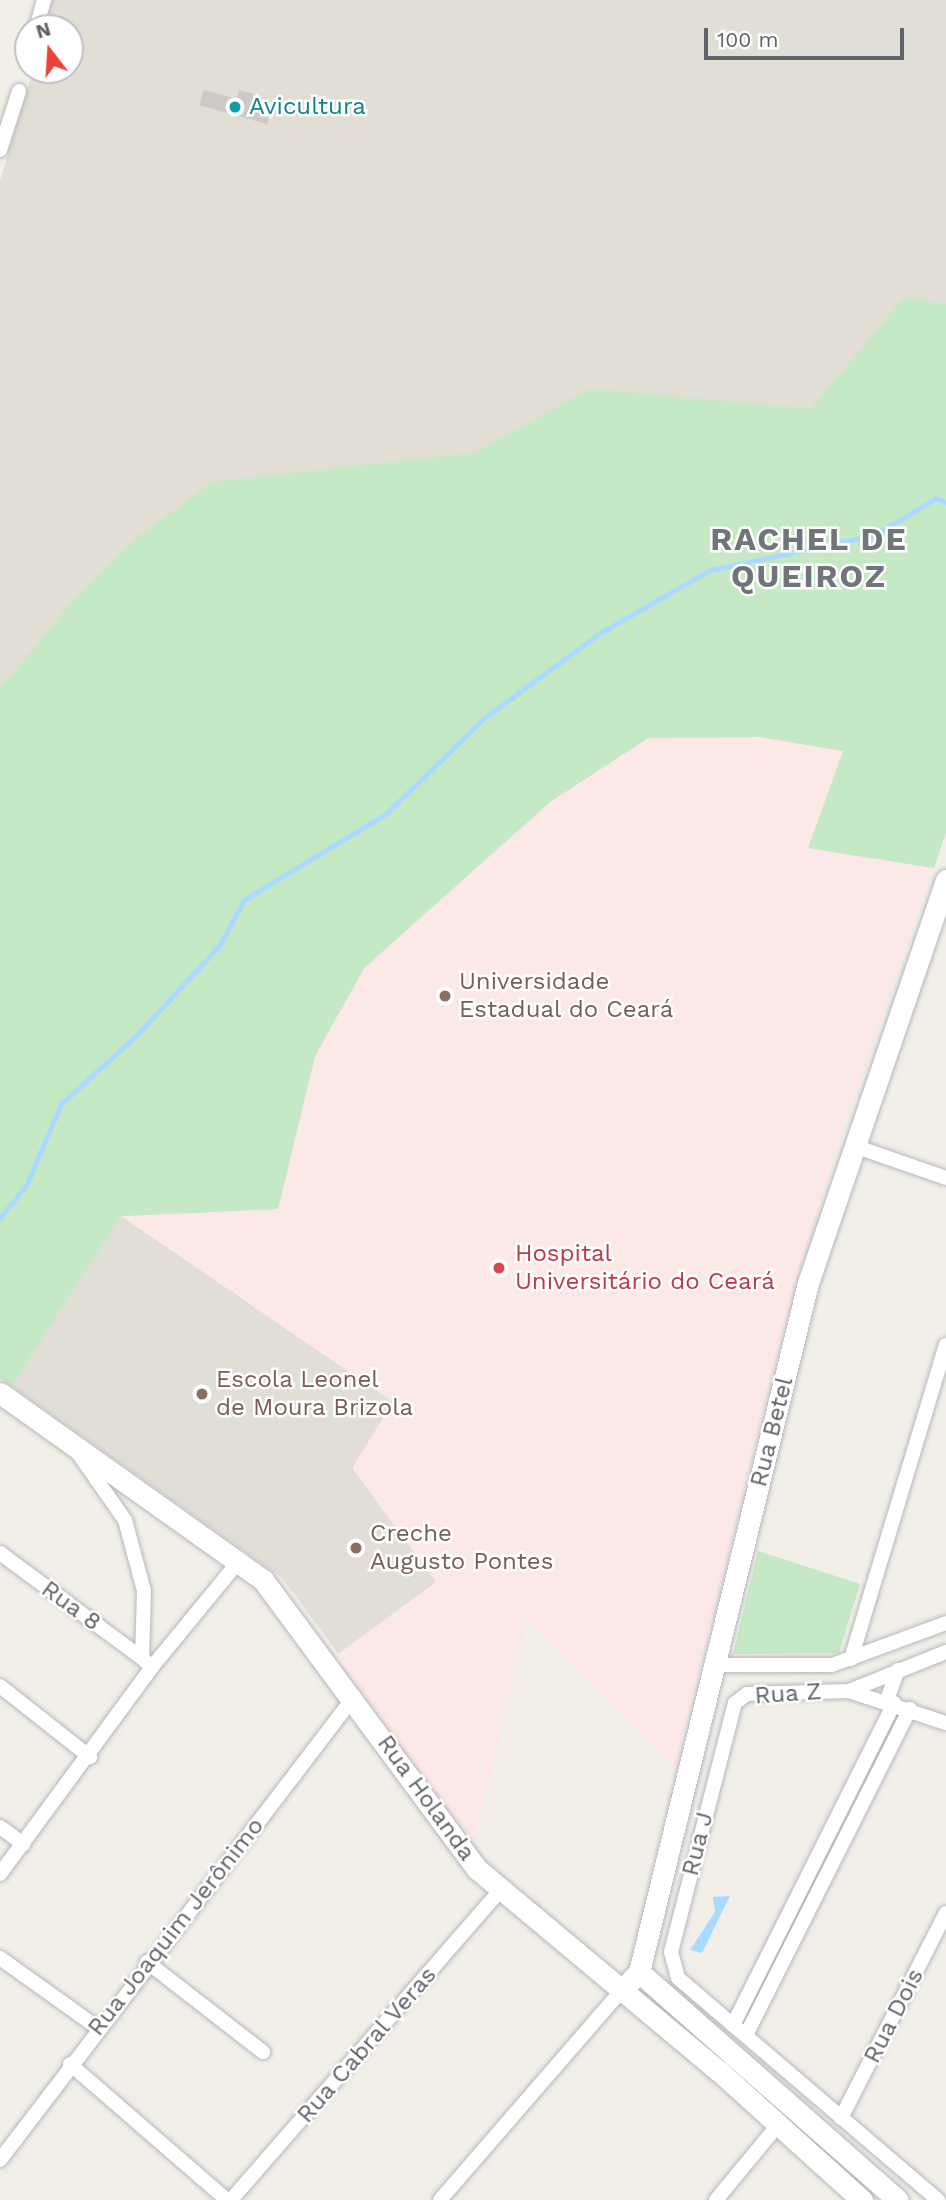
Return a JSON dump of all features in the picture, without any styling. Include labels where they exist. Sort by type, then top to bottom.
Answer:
[{"type":"street","points":[[0,150],[19,91]]},
{"type":"street","name":"Rua Betel","points":[[623,1989],[639,1972],[808,1283],[946,880]]},
{"type":"street","points":[[855,1146],[946,1178]]},
{"type":"street","points":[[851,1659],[946,1345]]},
{"type":"street","name":"Rua Holanda","points":[[0,1393],[240,1560],[282,1600],[354,1697],[451,1840],[502,1888],[623,1989],[862,2200]]},
{"type":"street","points":[[71,1442],[119,1507],[137,1557],[145,1605],[147,1662]]},
{"type":"street","name":"Rua 8","points":[[0,1553],[147,1662]]},
{"type":"street","points":[[0,1874],[90,1757],[147,1662],[240,1560]]},
{"type":"street","points":[[715,1665],[832,1665],[946,1623]]},
{"type":"street","points":[[849,1691],[946,1652]]},
{"type":"street","points":[[898,1670],[890,1701],[733,2025],[938,2200]]},
{"type":"street","points":[[0,1686],[90,1757]]},
{"type":"street","points":[[849,1691],[890,1701],[946,1723]]},
{"type":"street","name":"Rua Z","points":[[732,1709],[747,1694],[849,1691]]},
{"type":"street","name":"Rua Joaquim Jerônimo","points":[[0,2160],[147,1962],[354,1697]]},
{"type":"street","name":"Rua J","points":[[732,1709],[671,1952],[678,1978],[733,2025]]},
{"type":"street","points":[[746,2035],[910,1709]]},
{"type":"street","points":[[0,1827],[23,1844]]},
{"type":"street","name":"Rua Cabral Veras","points":[[229,2200],[502,1888]]},
{"type":"street","name":"Rua Dois","points":[[841,2118],[946,1913]]},
{"type":"street","points":[[0,1958],[98,2028]]},
{"type":"street","points":[[147,1962],[263,2052]]},
{"type":"street","points":[[639,1972],[898,2200]]},
{"type":"street","points":[[440,2200],[623,1989]]},
{"type":"street","points":[[71,2064],[229,2200]]},
{"type":"street","points":[[716,2200],[778,2125]]},
{"type":"street","points":[[943,2200],[946,2195]]},
{"type":"shaded area","name":"Universidade Estadual do Ceará","points":[[52,0],[946,0],[946,832],[844,1124],[785,1320],[674,1769],[526,1620],[472,1851],[376,1704],[282,1578],[0,1378],[0,181],[29,84],[84,84],[84,14],[48,14]]},
{"type":"shaded area","name":"Hospital Universitário do Ceará","points":[[761,737],[844,751],[809,848],[934,868],[844,1124],[785,1320],[674,1769],[526,1620],[472,1851],[338,1654],[436,1582],[352,1468],[393,1402],[121,1216],[278,1209],[315,1056],[364,968],[550,802],[648,738]]},
{"type":"green space","points":[[904,297],[946,304],[946,832],[934,868],[808,848],[843,751],[761,737],[648,738],[550,802],[364,968],[315,1056],[278,1209],[121,1216],[11,1386],[0,1378],[0,689],[70,604],[132,541],[212,482],[474,453],[590,389],[811,409]]},
{"type":"green space","points":[[758,1551],[860,1584],[839,1653],[733,1654]]},
{"type":"water","points":[[730,1896],[702,1953],[690,1950],[715,1912],[713,1897]]},
{"type":"building","name":"Avicultura","points":[[204,90],[237,99],[239,90],[254,94],[251,103],[271,109],[267,124],[199,105]]},
{"type":"waterway","points":[[0,1218],[27,1184],[61,1104],[137,1035],[220,945],[244,900],[387,813],[483,719],[600,633],[710,570],[875,535],[936,498],[946,502]]},
{"type":"place","name":"Avicultura","points":[[235,107]]},
{"type":"place","name":"Universidade Estadual do Ceará","points":[[445,996]]},
{"type":"place","name":"Hospital Universitário do Ceará","points":[[499,1268]]},
{"type":"place","name":"Escola Leonel de Moura Brizola","points":[[202,1394]]},
{"type":"place","name":"Creche Augusto Pontes","points":[[356,1548]]},
{"type":"district","name":"RACHEL DE QUEIROZ","points":[[809,558]]}]
